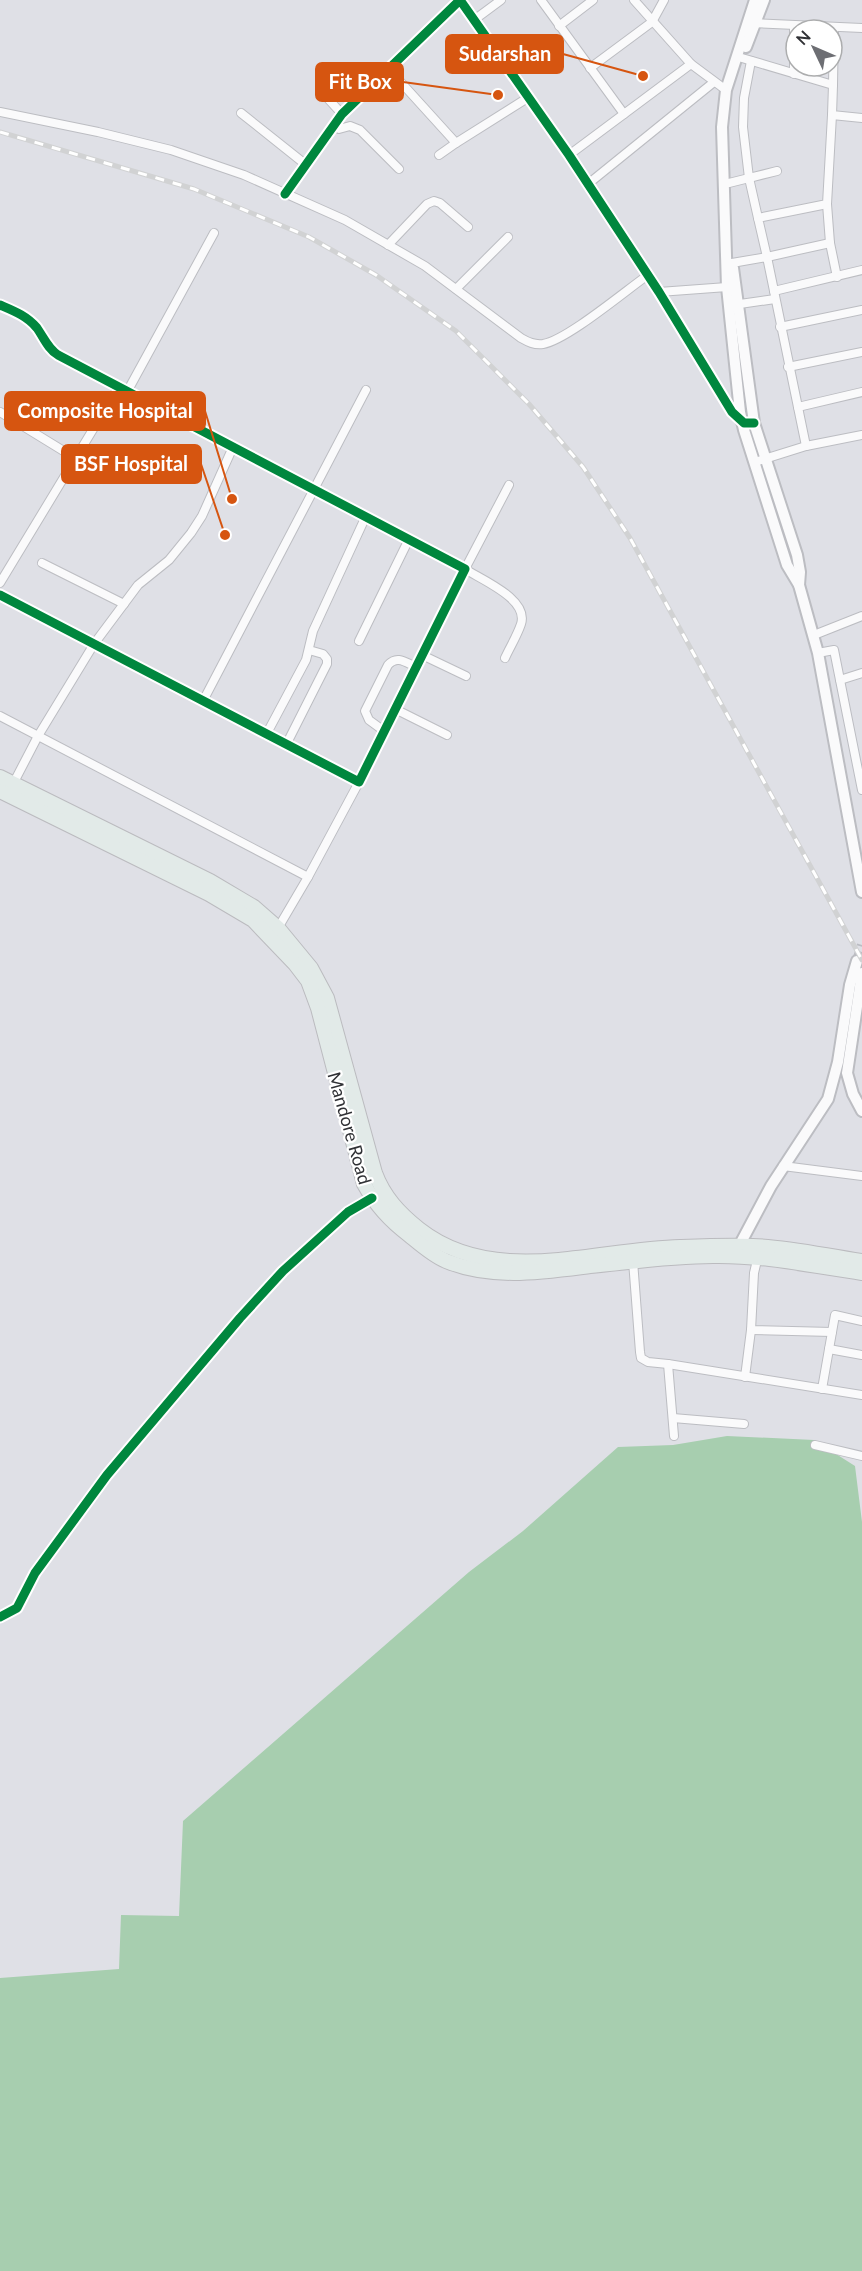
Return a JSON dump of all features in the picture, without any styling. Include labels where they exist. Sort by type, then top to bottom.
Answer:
[{"type":"highway","name":"Mandore Road","points":[[0,777],[6,790],[209,894],[253,920],[282,949],[308,981],[318,1008],[362,1174],[372,1198],[388,1217],[426,1249],[446,1260],[465,1266],[518,1274],[633,1261],[714,1256],[737,1251]]},
{"type":"highway","name":"Mandore Road","points":[[6,790],[210,881],[254,907],[278,928],[311,968],[327,998],[372,1162],[382,1190],[393,1206],[432,1239],[468,1254],[518,1262],[677,1247],[862,1261]]},
{"type":"highway","name":"Mandore Road","points":[[758,1252],[862,1274]]},
{"type":"main road","points":[[756,3],[746,59],[730,102],[728,119],[733,305],[741,421],[760,460],[799,565],[799,585],[818,653],[862,892]]},
{"type":"main road","points":[[751,23],[726,90],[721,153],[727,287],[733,305],[760,460]]},
{"type":"main road","points":[[737,1251],[783,1166],[830,1094],[838,1062],[850,985],[857,961]]},
{"type":"main road","points":[[862,973],[847,1073],[853,1094],[862,1111]]},
{"type":"street","points":[[285,194],[342,114],[460,0],[569,155],[659,292],[732,412],[741,421],[754,423]]},
{"type":"street","points":[[474,20],[501,0]]},
{"type":"street","points":[[541,0],[624,114]]},
{"type":"street","points":[[559,26],[593,0]]},
{"type":"street","points":[[634,0],[691,64],[726,90]]},
{"type":"street","points":[[590,68],[652,22],[664,0]]},
{"type":"street","points":[[751,23],[784,25]]},
{"type":"street","points":[[844,27],[862,28]]},
{"type":"street","points":[[784,71],[746,59],[743,127],[749,178],[806,446]]},
{"type":"street","points":[[569,155],[691,64]]},
{"type":"street","points":[[388,68],[456,143]]},
{"type":"street","points":[[808,78],[833,85]]},
{"type":"street","points":[[833,78],[827,204],[830,243],[837,277]]},
{"type":"street","points":[[588,184],[714,82]]},
{"type":"street","points":[[321,91],[342,114]]},
{"type":"street","points":[[439,155],[529,97]]},
{"type":"street","points":[[0,105],[4,112],[171,150],[244,175],[345,220],[425,267],[521,338],[536,344],[543,344],[562,337],[648,275]]},
{"type":"street","points":[[241,113],[305,164]]},
{"type":"street","points":[[832,115],[862,118]]},
{"type":"street","points":[[333,125],[339,129],[350,126],[360,130],[399,169]]},
{"type":"street","points":[[729,183],[777,171]]},
{"type":"street","points":[[388,245],[427,204],[434,201],[440,203],[468,227]]},
{"type":"street","points":[[758,218],[827,204]]},
{"type":"street","points":[[127,392],[214,233]]},
{"type":"street","points":[[456,288],[508,237]]},
{"type":"street","points":[[732,262],[830,243]]},
{"type":"street","points":[[733,305],[862,270]]},
{"type":"street","points":[[659,292],[727,287]]},
{"type":"street","points":[[0,304],[26,317],[36,327],[51,351],[465,569],[512,598],[522,612],[522,622],[505,658]]},
{"type":"street","points":[[780,327],[862,310]]},
{"type":"street","points":[[788,367],[862,352]]},
{"type":"street","points":[[0,583],[118,388]]},
{"type":"street","points":[[203,701],[366,390]]},
{"type":"street","points":[[798,407],[862,392]]},
{"type":"street","points":[[722,395],[751,404]]},
{"type":"street","points":[[0,412],[75,458]]},
{"type":"street","points":[[760,460],[806,446],[862,435]]},
{"type":"street","points":[[6,790],[94,644],[138,585],[169,560],[191,533],[202,516],[233,447]]},
{"type":"street","points":[[278,928],[359,782],[509,485]]},
{"type":"street","points":[[266,735],[309,650],[313,631],[366,516]]},
{"type":"street","points":[[359,641],[409,539]]},
{"type":"street","points":[[42,563],[124,604]]},
{"type":"street","points":[[0,595],[359,782]]},
{"type":"street","points":[[814,635],[862,616]]},
{"type":"street","points":[[286,745],[327,664],[327,659],[323,654],[309,650]]},
{"type":"street","points":[[818,653],[834,650],[862,790]]},
{"type":"street","points":[[422,655],[466,676]]},
{"type":"street","points":[[384,731],[369,720],[365,711],[388,665],[393,659],[397,659],[416,667]]},
{"type":"street","points":[[840,680],[862,673]]},
{"type":"street","points":[[395,709],[447,735]]},
{"type":"street","points":[[0,716],[308,877]]},
{"type":"street","points":[[783,1166],[862,1176]]},
{"type":"street","points":[[0,1617],[16,1608],[35,1573],[107,1475],[227,1332],[283,1272],[348,1212],[372,1198]]},
{"type":"street","points":[[745,1377],[751,1330],[754,1273],[758,1252]]},
{"type":"street","points":[[633,1261],[641,1358],[648,1362],[862,1395]]},
{"type":"street","points":[[822,1389],[835,1315],[862,1321]]},
{"type":"street","points":[[751,1330],[832,1332]]},
{"type":"street","points":[[829,1349],[862,1355]]},
{"type":"street","points":[[668,1364],[674,1436]]},
{"type":"street","points":[[673,1418],[744,1424]]},
{"type":"street","points":[[815,1445],[862,1456]]},
{"type":"green space","points":[[727,1436],[814,1440],[855,1466],[862,1522],[862,2271],[0,2271],[0,1978],[119,1969],[121,1915],[179,1916],[183,1821],[469,1572],[523,1531],[618,1447],[673,1445]]},
{"type":"tunnel","points":[[857,961],[862,945]]},
{"type":"railway","points":[[0,132],[194,189],[309,237],[376,275],[456,331],[529,404],[583,467],[630,538],[862,960]]},
{"type":"cycle path","points":[[285,194],[342,114],[460,0],[569,155],[659,292],[732,412],[744,423],[754,423]]},
{"type":"cycle path","points":[[0,305],[29,320],[58,355],[465,569],[359,782],[0,595]]},
{"type":"cycle path","points":[[0,1617],[17,1608],[35,1573],[107,1475],[240,1318],[283,1271],[348,1212],[372,1198]]},
{"type":"place","name":"Sudarshan","points":[[643,76]]},
{"type":"place","name":"Fit Box","points":[[498,95]]},
{"type":"place","name":"Composite Hospital","points":[[232,499]]},
{"type":"place","name":"BSF Hospital","points":[[225,535]]}]
